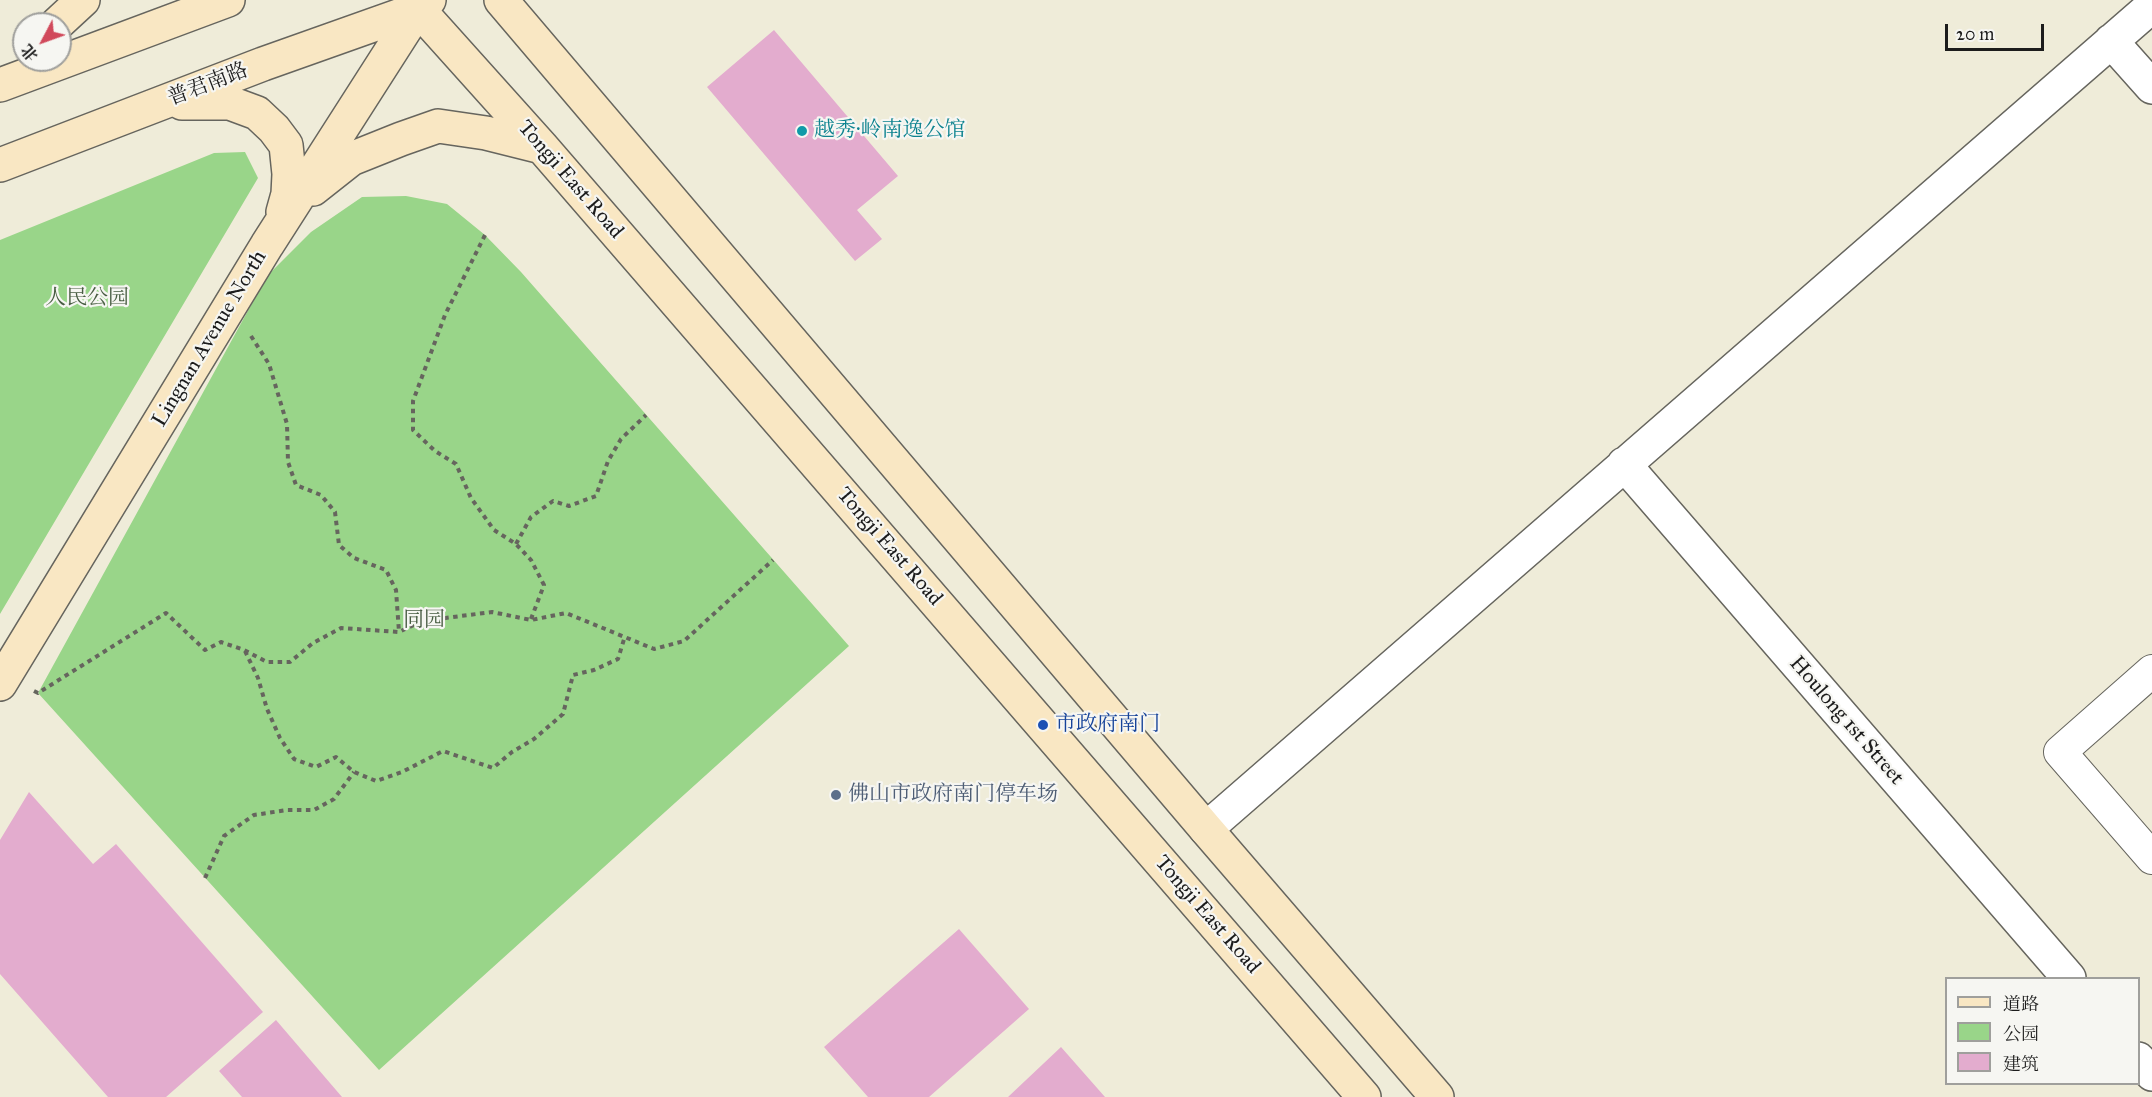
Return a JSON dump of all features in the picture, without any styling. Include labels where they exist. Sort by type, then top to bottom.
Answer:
[{"type":"main road","points":[[70,12],[83,0]]},
{"type":"main road","points":[[0,85],[228,0]]},
{"type":"main road","points":[[501,0],[1437,1097]]},
{"type":"main road","name":"普君南路","points":[[0,165],[419,3]]},
{"type":"main road","name":"Tongji East Road","points":[[419,3],[1364,1097]]},
{"type":"main road","name":"Lingnan Avenue North","points":[[3,680],[280,223],[419,3]]},
{"type":"main road","points":[[0,69],[12,60]]},
{"type":"main road","points":[[163,103],[230,103],[257,113],[274,129],[286,146],[289,174],[288,194],[280,223]]},
{"type":"main road","points":[[280,223],[315,187],[351,159],[438,126],[486,133],[542,147]]},
{"type":"street","points":[[1206,829],[2152,6]]},
{"type":"street","points":[[2111,41],[2152,87]]},
{"type":"street","name":"Houlong 1st Street","points":[[1624,464],[2068,977]]},
{"type":"street","points":[[2152,672],[2060,752],[2152,858]]},
{"type":"street","points":[[2140,1060],[2152,1074]]},
{"type":"path","points":[[485,235],[445,315],[412,401],[413,429],[435,451],[456,464],[471,498],[494,530],[516,544],[531,560],[544,585],[531,620]]},
{"type":"path","points":[[248,330],[269,364],[287,424],[288,462],[296,485],[321,495],[335,512],[339,545],[354,558],[386,570],[396,590],[399,632]]},
{"type":"path","points":[[516,544],[531,517],[553,501],[569,506],[597,496],[608,461],[621,439],[646,415]]},
{"type":"path","points":[[3,680],[38,693],[166,613],[205,650],[221,642],[244,650],[267,662],[290,662],[313,644],[341,628],[399,632],[422,621],[492,612],[531,620],[566,613],[654,649],[684,641],[773,560]]},
{"type":"path","points":[[244,650],[258,678],[267,709],[280,738],[294,759],[316,767],[336,757],[354,772],[376,781],[402,772],[443,751],[493,768],[512,752],[534,739],[563,714],[573,675],[594,670],[618,659],[625,636]]},
{"type":"path","points":[[205,878],[224,836],[254,815],[287,810],[314,810],[334,799],[354,772]]},
{"type":"green space","name":"人民公园","points":[[245,152],[258,178],[0,614],[0,240],[214,153]]},
{"type":"green space","name":"同园","points":[[406,196],[447,204],[485,235],[521,272],[849,646],[379,1070],[38,693],[267,276],[311,232],[362,197]]},
{"type":"building","name":"越秀·岭南逸公馆","points":[[774,30],[898,176],[857,210],[882,239],[855,261],[707,87]]},
{"type":"building","points":[[29,792],[93,864],[116,844],[263,1012],[166,1097],[108,1097],[0,974],[0,840]]},
{"type":"building","points":[[959,929],[1029,1009],[929,1097],[868,1097],[824,1047]]},
{"type":"building","points":[[276,1020],[342,1097],[242,1097],[219,1071]]},
{"type":"building","points":[[1061,1047],[1105,1097],[1008,1097]]},
{"type":"place","name":"越秀·岭南逸公馆","points":[[802,131]]},
{"type":"place","name":"市政府南门","points":[[1043,725]]},
{"type":"place","name":"佛山市政府南门停车场","points":[[836,795]]}]
